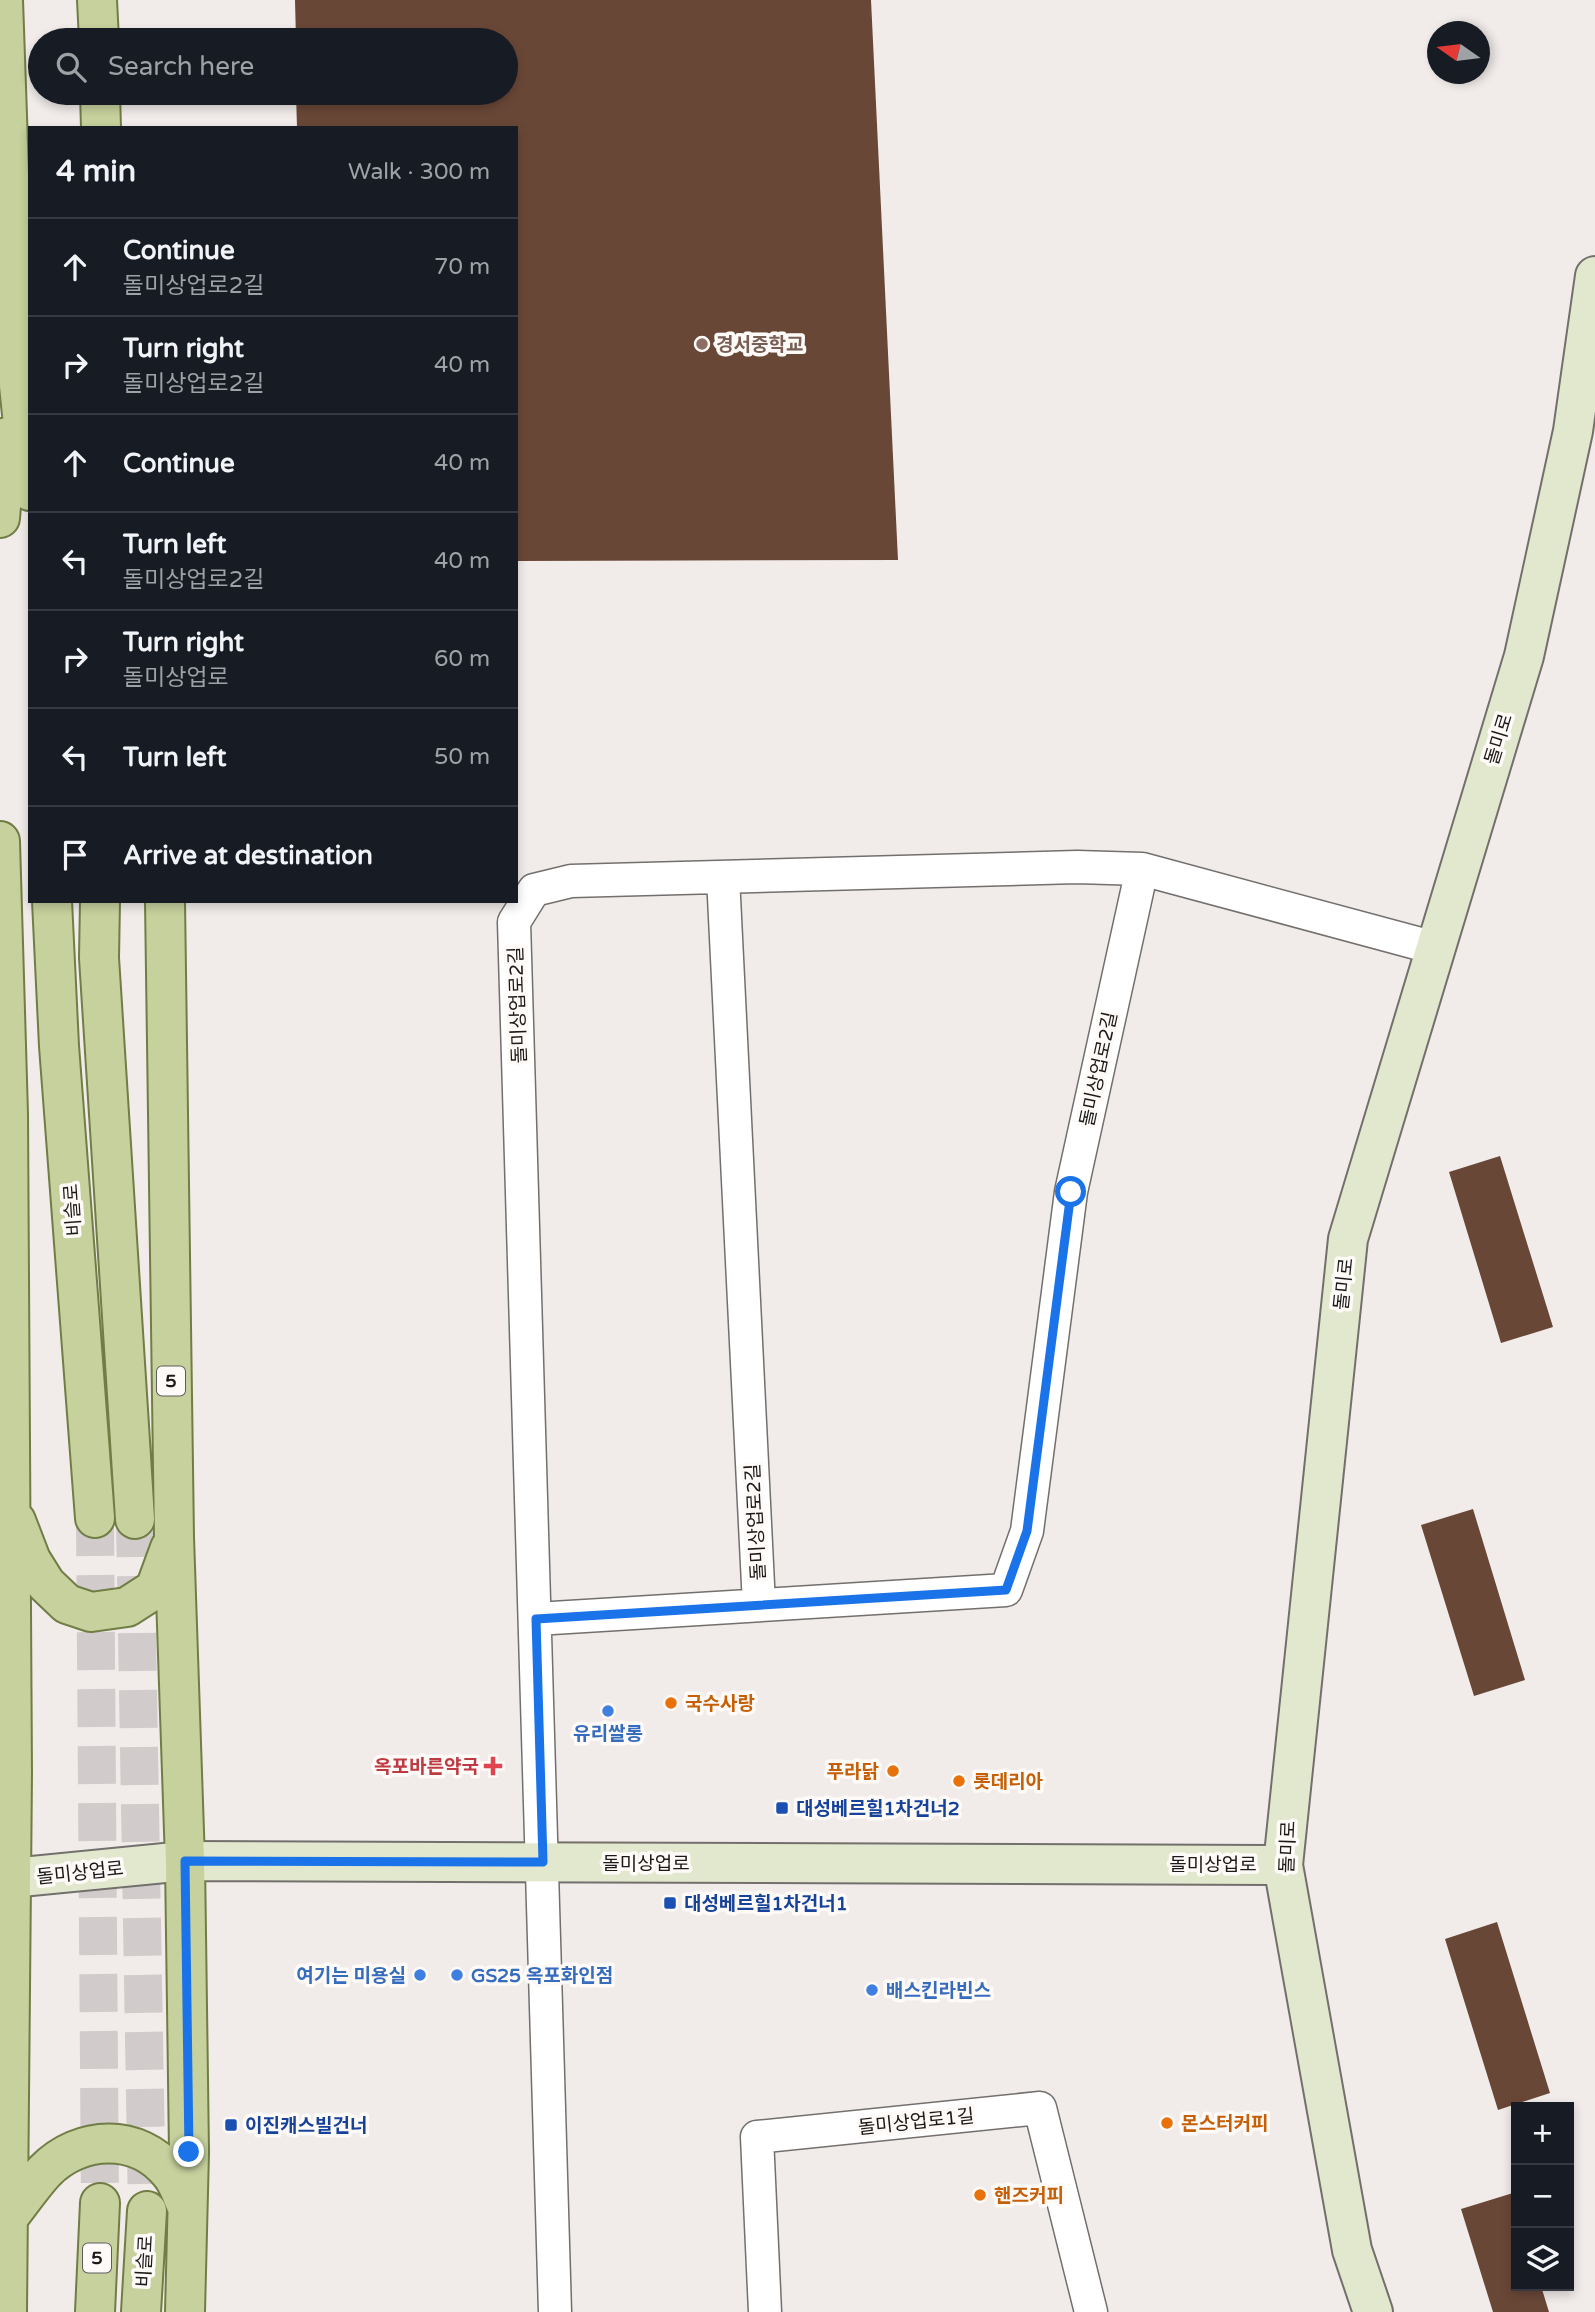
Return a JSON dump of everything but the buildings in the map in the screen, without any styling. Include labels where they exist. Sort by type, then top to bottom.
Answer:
[{"type":"main road","points":[[4,0],[15,347],[28,472]]},
{"type":"main road","points":[[97,0],[98,28]]},
{"type":"main road","points":[[101,105],[102,126]]},
{"type":"main road","name":"돌미로","points":[[1373,2312],[1352,2250],[1283,1865],[1348,1239],[1524,656],[1573,431],[1595,276]]},
{"type":"main road","points":[[0,518],[15,347]]},
{"type":"main road","points":[[0,841],[8,1114],[10,1506],[5,1879],[7,2312]]},
{"type":"main road","name":"비슬로","points":[[52,903],[59,1046],[96,1518]]},
{"type":"main road","points":[[100,903],[99,958],[135,1519]]},
{"type":"main road","name":"5","points":[[164,903],[173,1537],[185,1861],[187,2207],[184,2312]]},
{"type":"main road","points":[[10,1506],[32,1560],[46,1584],[67,1604],[91,1612],[127,1607],[155,1589],[173,1537]]},
{"type":"main road","name":"돌미상업로","points":[[5,1879],[185,1861],[1283,1865]]},
{"type":"main road","points":[[8,2218],[47,2169],[71,2152],[102,2142],[136,2147],[152,2155],[171,2174],[187,2207]]},
{"type":"main road","name":"5","points":[[95,2312],[100,2203]]},
{"type":"main road","name":"비슬로","points":[[141,2312],[147,2211]]},
{"type":"street","name":"돌미상업로2길","points":[[543,1862],[514,922],[534,890],[571,881],[1077,867],[1142,869],[1435,948]]},
{"type":"street","name":"돌미상업로2길","points":[[723,877],[759,1605],[1006,1590],[1027,1531],[1071,1192],[1142,869]]},
{"type":"street","points":[[536,1619],[759,1605]]},
{"type":"street","points":[[543,1862],[555,2312]]},
{"type":"street","name":"돌미상업로1길","points":[[765,2312],[757,2137],[1040,2108],[1091,2312]]},
{"type":"tunnel","points":[[95,1518],[100,2203]]},
{"type":"tunnel","points":[[135,1519],[147,2211]]},
{"type":"place","name":"경서중학교","points":[[702,344]]},
{"type":"place","name":"국수사랑","points":[[671,1703]]},
{"type":"place","name":"유리쌀롱","points":[[608,1711]]},
{"type":"place","name":"옥포바른약국","points":[[493,1766]]},
{"type":"place","name":"푸라닭","points":[[893,1771]]},
{"type":"place","name":"롯데리아","points":[[959,1781]]},
{"type":"place","name":"대성베르힐1차건너2","points":[[782,1808]]},
{"type":"place","name":"대성베르힐1차건너1","points":[[670,1903]]},
{"type":"place","name":"여기는 미용실","points":[[420,1975]]},
{"type":"place","name":"GS25 옥포화인점","points":[[457,1975]]},
{"type":"place","name":"배스킨라빈스","points":[[872,1990]]},
{"type":"place","name":"몬스터커피","points":[[1167,2123]]},
{"type":"place","name":"이진캐스빌건너","points":[[231,2125]]},
{"type":"place","name":"핸즈커피","points":[[980,2195]]},
{"type":"route","points":[[189,2152],[185,1861],[543,1862],[536,1619],[1006,1590],[1027,1531],[1071,1192]]}]
